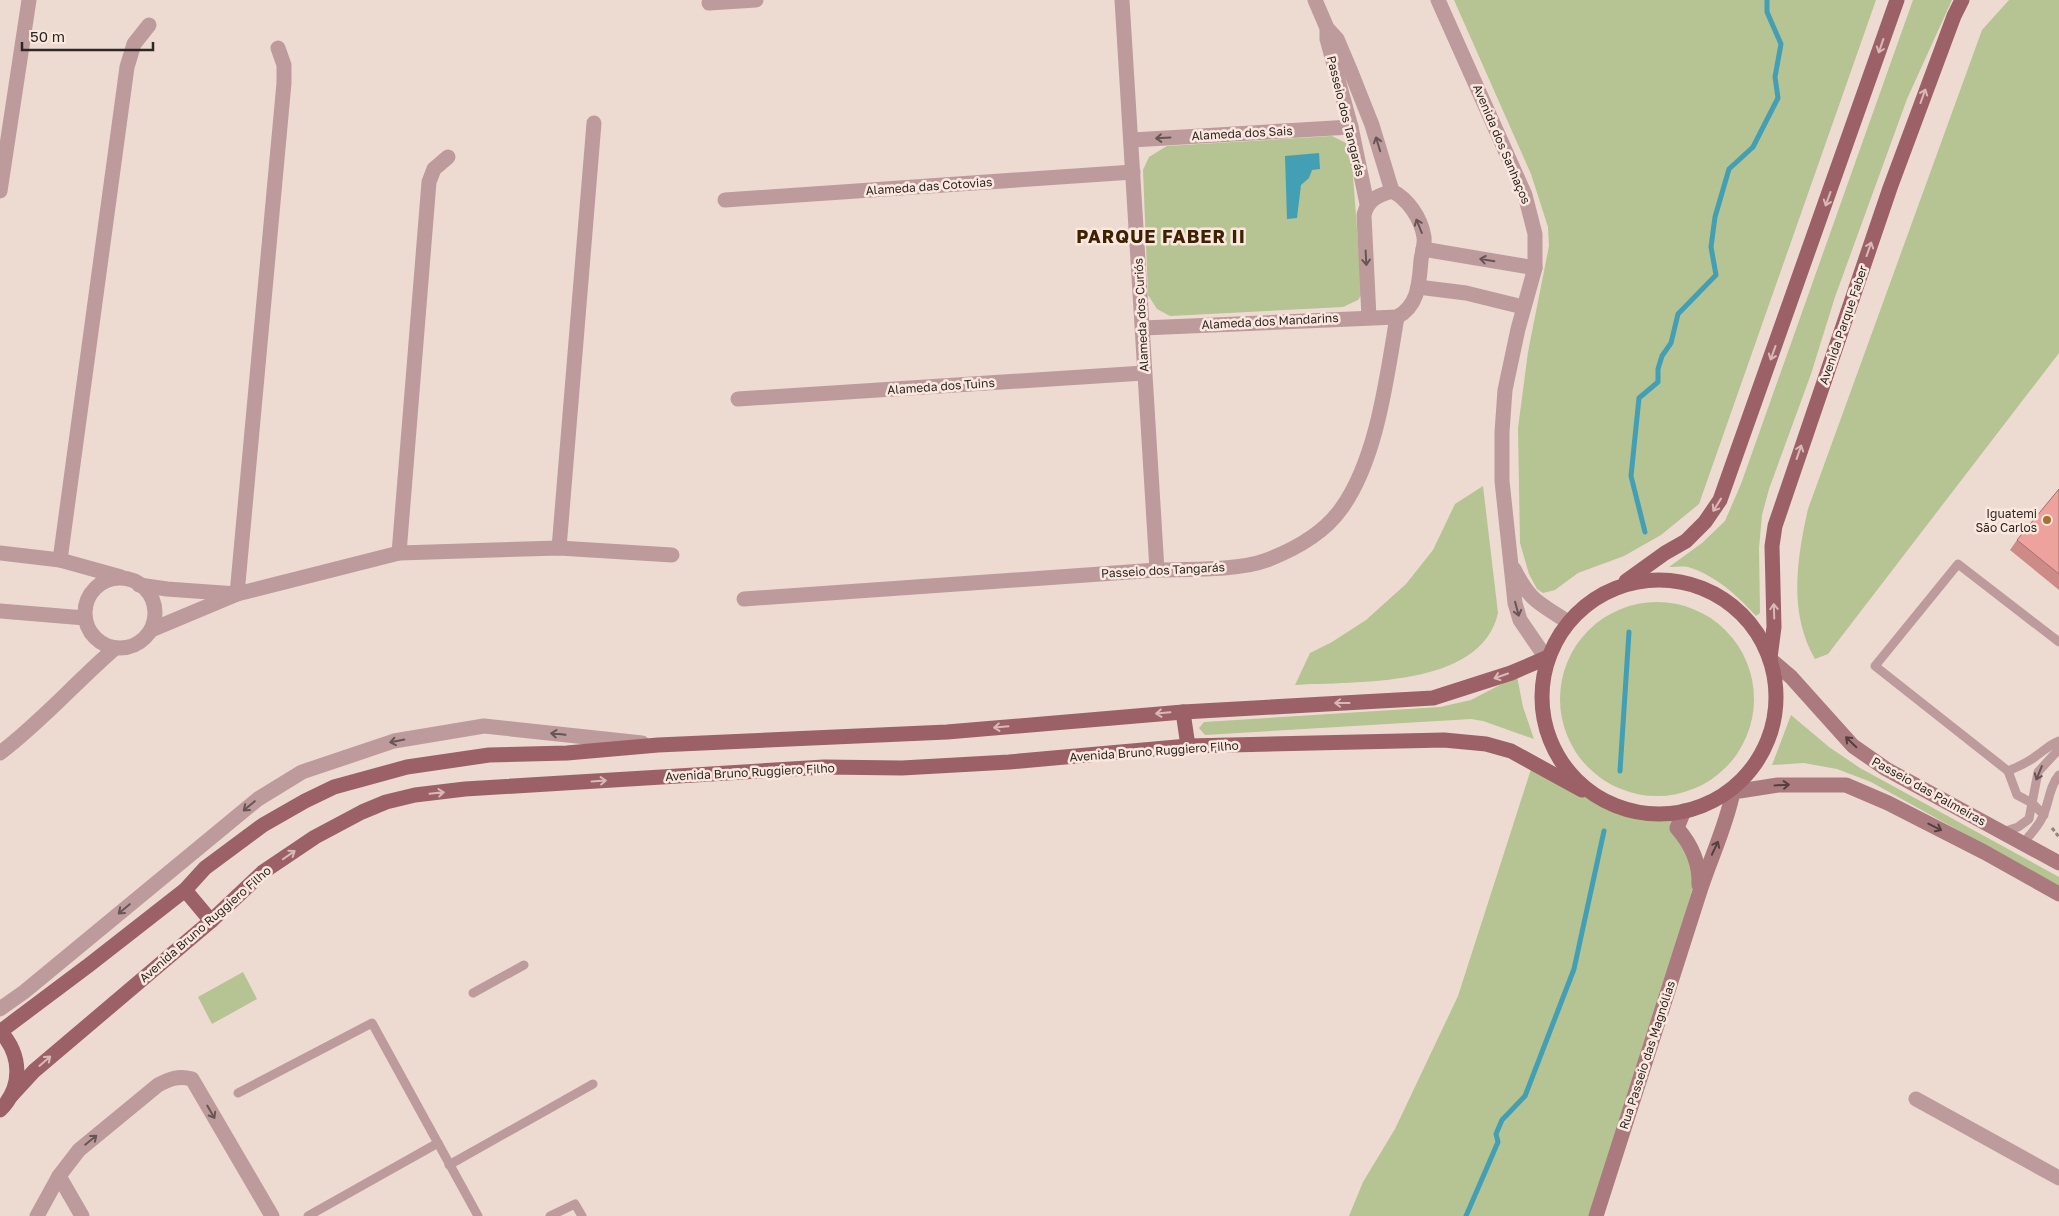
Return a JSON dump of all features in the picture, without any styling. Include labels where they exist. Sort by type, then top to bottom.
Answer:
[{"type":"main road","points":[[1582,790],[1560,759],[1548,734],[1542,706],[1546,658],[1568,622],[1592,600],[1621,585],[1664,553],[1686,541],[1705,522],[1720,500],[1897,0]]},
{"type":"main road","name":"Avenida Parque Faber","points":[[1770,659],[1774,627],[1772,546],[1775,526],[1890,188],[1954,16],[1962,0]]},
{"type":"main road","points":[[1621,585],[1641,580],[1661,579],[1682,581],[1701,587],[1736,608],[1762,640],[1770,659],[1776,690],[1772,726],[1759,758],[1733,792]]},
{"type":"main road","name":"Avenida Bruno Ruggiero Filho","points":[[11,1096],[16,1083],[17,1062],[10,1042],[0,1031],[185,890],[205,868],[263,826],[305,801],[334,787],[368,776],[407,767],[489,755],[566,753],[658,744],[946,732],[1183,712],[1433,698],[1511,673],[1546,658]]},
{"type":"main road","points":[[1183,712],[1188,746]]},
{"type":"main road","name":"Avenida Bruno Ruggiero Filho","points":[[0,1110],[34,1071],[211,921],[263,872],[315,836],[362,812],[386,802],[415,795],[465,789],[824,767],[902,768],[1009,762],[1188,746],[1465,741],[1486,744],[1511,751],[1582,790],[1630,810],[1654,814],[1684,811],[1733,792]]},
{"type":"main road","points":[[185,890],[211,921]]},
{"type":"street","points":[[0,191],[29,0]]},
{"type":"street","points":[[710,3],[756,0]]},
{"type":"street","name":"Alameda dos Curiós","points":[[1122,0],[1157,570]]},
{"type":"street","name":"Passeio dos Tangarás","points":[[1315,0],[1327,28],[1337,39],[1358,90],[1372,125],[1392,190]]},
{"type":"street","name":"Avenida dos Sanhaços","points":[[1438,0],[1525,195],[1535,234],[1535,268],[1523,308],[1505,390],[1502,432],[1502,481],[1511,583],[1520,620],[1546,658]]},
{"type":"street","points":[[60,560],[127,67],[134,44],[149,26]]},
{"type":"street","name":"Passeio dos Tangarás","points":[[1327,28],[1327,39],[1351,127],[1367,204],[1364,215],[1369,317]]},
{"type":"street","points":[[237,594],[284,83],[284,65],[278,48]]},
{"type":"street","points":[[559,548],[594,123]]},
{"type":"street","name":"Alameda dos Sais","points":[[1132,140],[1351,127]]},
{"type":"street","points":[[399,553],[429,182],[434,169],[448,157]]},
{"type":"street","name":"Alameda das Cotovias","points":[[724,200],[1133,172]]},
{"type":"street","points":[[1367,204],[1376,196],[1392,190],[1403,196],[1413,210],[1424,237],[1415,300],[1405,312],[1397,317]]},
{"type":"street","points":[[1422,249],[1535,268]]},
{"type":"street","points":[[1418,287],[1466,294],[1523,308]]},
{"type":"street","name":"Passeio dos Tangarás","points":[[744,599],[1157,570],[1213,569],[1266,561],[1309,539],[1341,510],[1356,483],[1370,446],[1387,377],[1397,317]]},
{"type":"street","name":"Alameda dos Mandarins","points":[[1143,328],[1397,317]]},
{"type":"street","name":"Alameda dos Tuins","points":[[738,399],[1144,373]]},
{"type":"street","points":[[0,753],[24,735],[78,680],[114,649],[135,644],[151,630],[237,594],[399,553],[559,548],[672,555]]},
{"type":"street","points":[[0,553],[60,560],[122,578],[139,585],[237,594]]},
{"type":"street","name":"Avenida dos Sanhaços","points":[[1510,561],[1528,595],[1545,609],[1568,622]]},
{"type":"street","points":[[114,649],[95,638],[88,628],[85,618],[86,606],[90,596],[97,587],[106,581],[122,578]]},
{"type":"street","points":[[139,585],[152,600],[154,610],[151,630]]},
{"type":"street","points":[[0,611],[85,618]]},
{"type":"street","name":"Passeio das Palmeiras","points":[[1770,659],[1791,677],[1854,746],[1886,769],[2059,863]]},
{"type":"street","name":"Avenida Bruno Ruggiero Filho","points":[[0,1009],[24,992],[258,799],[302,772],[394,741],[484,726],[658,744]]},
{"type":"street","points":[[1733,792],[1778,785],[1846,785],[1888,802],[2059,894]]},
{"type":"street","name":"Rua Passeio das Magnólias","points":[[1596,1216],[1711,857],[1727,822],[1733,792]]},
{"type":"street","name":"Rua Passeio das Magnólias","points":[[1684,811],[1677,828],[1691,847],[1696,858],[1699,894]]},
{"type":"street","points":[[37,1216],[59,1176],[79,1150],[158,1085],[172,1078],[182,1076],[192,1079],[272,1216]]},
{"type":"street","points":[[1916,1099],[2059,1178]]},
{"type":"street","points":[[59,1176],[82,1216]]},
{"type":"lane","points":[[2044,815],[2032,803],[2017,795],[2008,771],[1875,666],[1958,564],[2059,642]]},
{"type":"lane","points":[[2008,771],[2036,756],[2047,745],[2059,741]]},
{"type":"lane","points":[[2003,832],[2018,827],[2029,819],[2038,772],[2059,749]]},
{"type":"lane","points":[[2023,843],[2036,829],[2044,815],[2049,794],[2059,775]]},
{"type":"lane","points":[[473,993],[524,965]]},
{"type":"lane","points":[[238,1093],[372,1024],[478,1216]]},
{"type":"lane","points":[[449,1164],[593,1084]]},
{"type":"lane","points":[[308,1216],[438,1143]]},
{"type":"lane","points":[[550,1216],[576,1204],[582,1216]]},
{"type":"green space","points":[[1454,0],[1876,0],[1699,504],[1661,535],[1624,556],[1578,573],[1555,590],[1543,593],[1537,589],[1529,574],[1520,543],[1518,428],[1528,352],[1549,246],[1548,227],[1531,174]]},
{"type":"green space","points":[[1913,0],[1952,0],[1907,99],[1835,297],[1811,374],[1769,489],[1762,515],[1759,548],[1760,613],[1756,616],[1734,594],[1707,575],[1688,567],[1669,567],[1702,543],[1725,521],[1741,484]]},
{"type":"green space","points":[[2009,0],[2059,0],[2059,353],[1828,654],[1815,659],[1806,641],[1801,623],[1797,585],[1798,566],[1808,509],[1982,30]]},
{"type":"green space","points":[[1332,136],[1346,143],[1351,150],[1362,294],[1358,300],[1343,307],[1170,316],[1157,309],[1148,295],[1143,170],[1149,157],[1167,146]]},
{"type":"green space","points":[[1483,486],[1498,613],[1487,638],[1468,656],[1442,668],[1413,676],[1350,683],[1295,685],[1310,653],[1332,642],[1366,620],[1406,584],[1433,550],[1455,504]]},
{"type":"green space","points":[[1647,602],[1667,602],[1703,613],[1726,630],[1738,645],[1747,662],[1754,689],[1754,709],[1747,736],[1738,753],[1726,768],[1711,780],[1694,789],[1667,796],[1647,796],[1611,785],[1595,774],[1582,761],[1571,745],[1564,727],[1560,709],[1560,689],[1571,653],[1582,637],[1595,624],[1611,613],[1629,606]]},
{"type":"green space","points":[[1517,676],[1523,707],[1534,739],[1483,721],[1471,719],[1205,735],[1199,728],[1204,722],[1440,707],[1471,700]]},
{"type":"green space","points":[[1791,715],[1829,747],[1860,768],[2059,877],[2059,886],[1871,782],[1837,769],[1804,763],[1772,765]]},
{"type":"green space","points":[[1533,763],[1591,795],[1622,808],[1653,814],[1684,811],[1677,828],[1698,870],[1596,1216],[1349,1216],[1363,1182],[1395,1129],[1458,996]]},
{"type":"green space","points":[[243,972],[257,999],[212,1024],[198,997]]},
{"type":"water","points":[[1319,153],[1320,169],[1312,170],[1309,178],[1301,185],[1297,218],[1287,219],[1285,156]]},
{"type":"building","name":"Iguatemi São Carlos","points":[[2059,489],[2059,574],[2017,540]]},
{"type":"waterway","points":[[1645,532],[1631,476],[1639,398],[1658,382],[1658,369],[1662,356],[1671,343],[1678,314],[1716,275],[1711,247],[1715,217],[1729,169],[1753,147],[1778,98],[1775,77],[1781,44],[1767,12],[1767,0]]},
{"type":"waterway","points":[[1620,771],[1629,632]]},
{"type":"waterway","points":[[1466,1216],[1498,1142],[1496,1134],[1502,1120],[1525,1096],[1574,969],[1604,831]]},
{"type":"place","name":"Iguatemi São Carlos","points":[[2047,520]]},
{"type":"district","name":"PARQUE FABER II","points":[[1161,236]]}]
